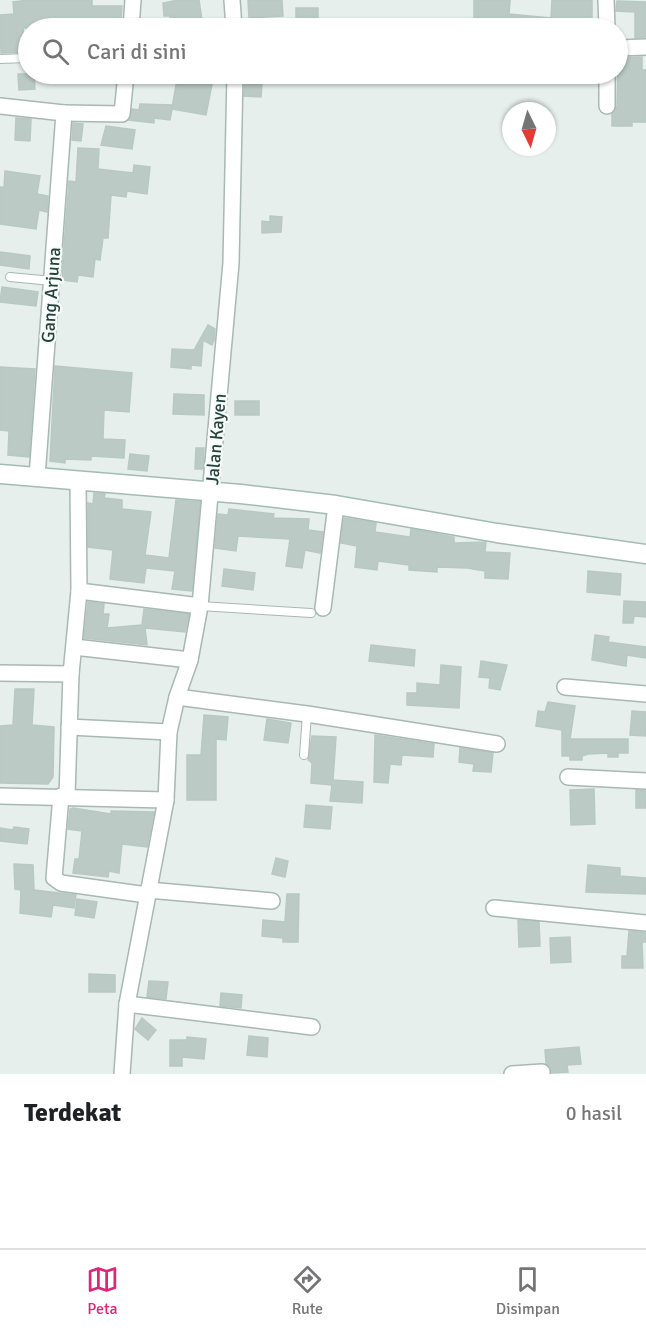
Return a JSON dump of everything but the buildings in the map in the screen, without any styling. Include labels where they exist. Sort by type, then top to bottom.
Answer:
[{"type":"main road","points":[[0,474],[336,505],[497,533],[646,554]]},
{"type":"street","points":[[132,18],[133,0]]},
{"type":"street","points":[[232,0],[233,18]]},
{"type":"street","points":[[606,0],[607,18]]},
{"type":"street","points":[[628,48],[645,48]]},
{"type":"street","points":[[0,106],[64,113],[122,114],[125,84]]},
{"type":"street","name":"Jalan Kayen","points":[[122,1074],[127,1004],[166,800],[169,732],[177,697],[190,660],[201,606],[231,263],[235,84]]},
{"type":"street","points":[[607,84],[607,106]]},
{"type":"street","name":"Gang Arjuna","points":[[37,477],[64,113]]},
{"type":"street","points":[[78,482],[78,591],[64,796],[54,878],[61,883],[272,901]]},
{"type":"street","points":[[317,610],[336,505]]},
{"type":"street","points":[[78,591],[201,606]]},
{"type":"street","points":[[74,647],[190,660]]},
{"type":"street","points":[[0,673],[71,674]]},
{"type":"street","points":[[565,687],[646,694]]},
{"type":"street","points":[[177,697],[307,714],[497,744]]},
{"type":"street","points":[[69,726],[169,732]]},
{"type":"street","points":[[568,777],[646,781]]},
{"type":"street","points":[[0,796],[166,800]]},
{"type":"street","points":[[494,908],[646,923]]},
{"type":"street","points":[[127,1004],[312,1027]]},
{"type":"street","points":[[512,1074],[542,1072]]},
{"type":"lane","points":[[0,59],[18,58]]},
{"type":"lane","points":[[10,277],[52,281]]},
{"type":"lane","points":[[201,606],[317,610]]},
{"type":"lane","points":[[304,755],[307,714]]}]
